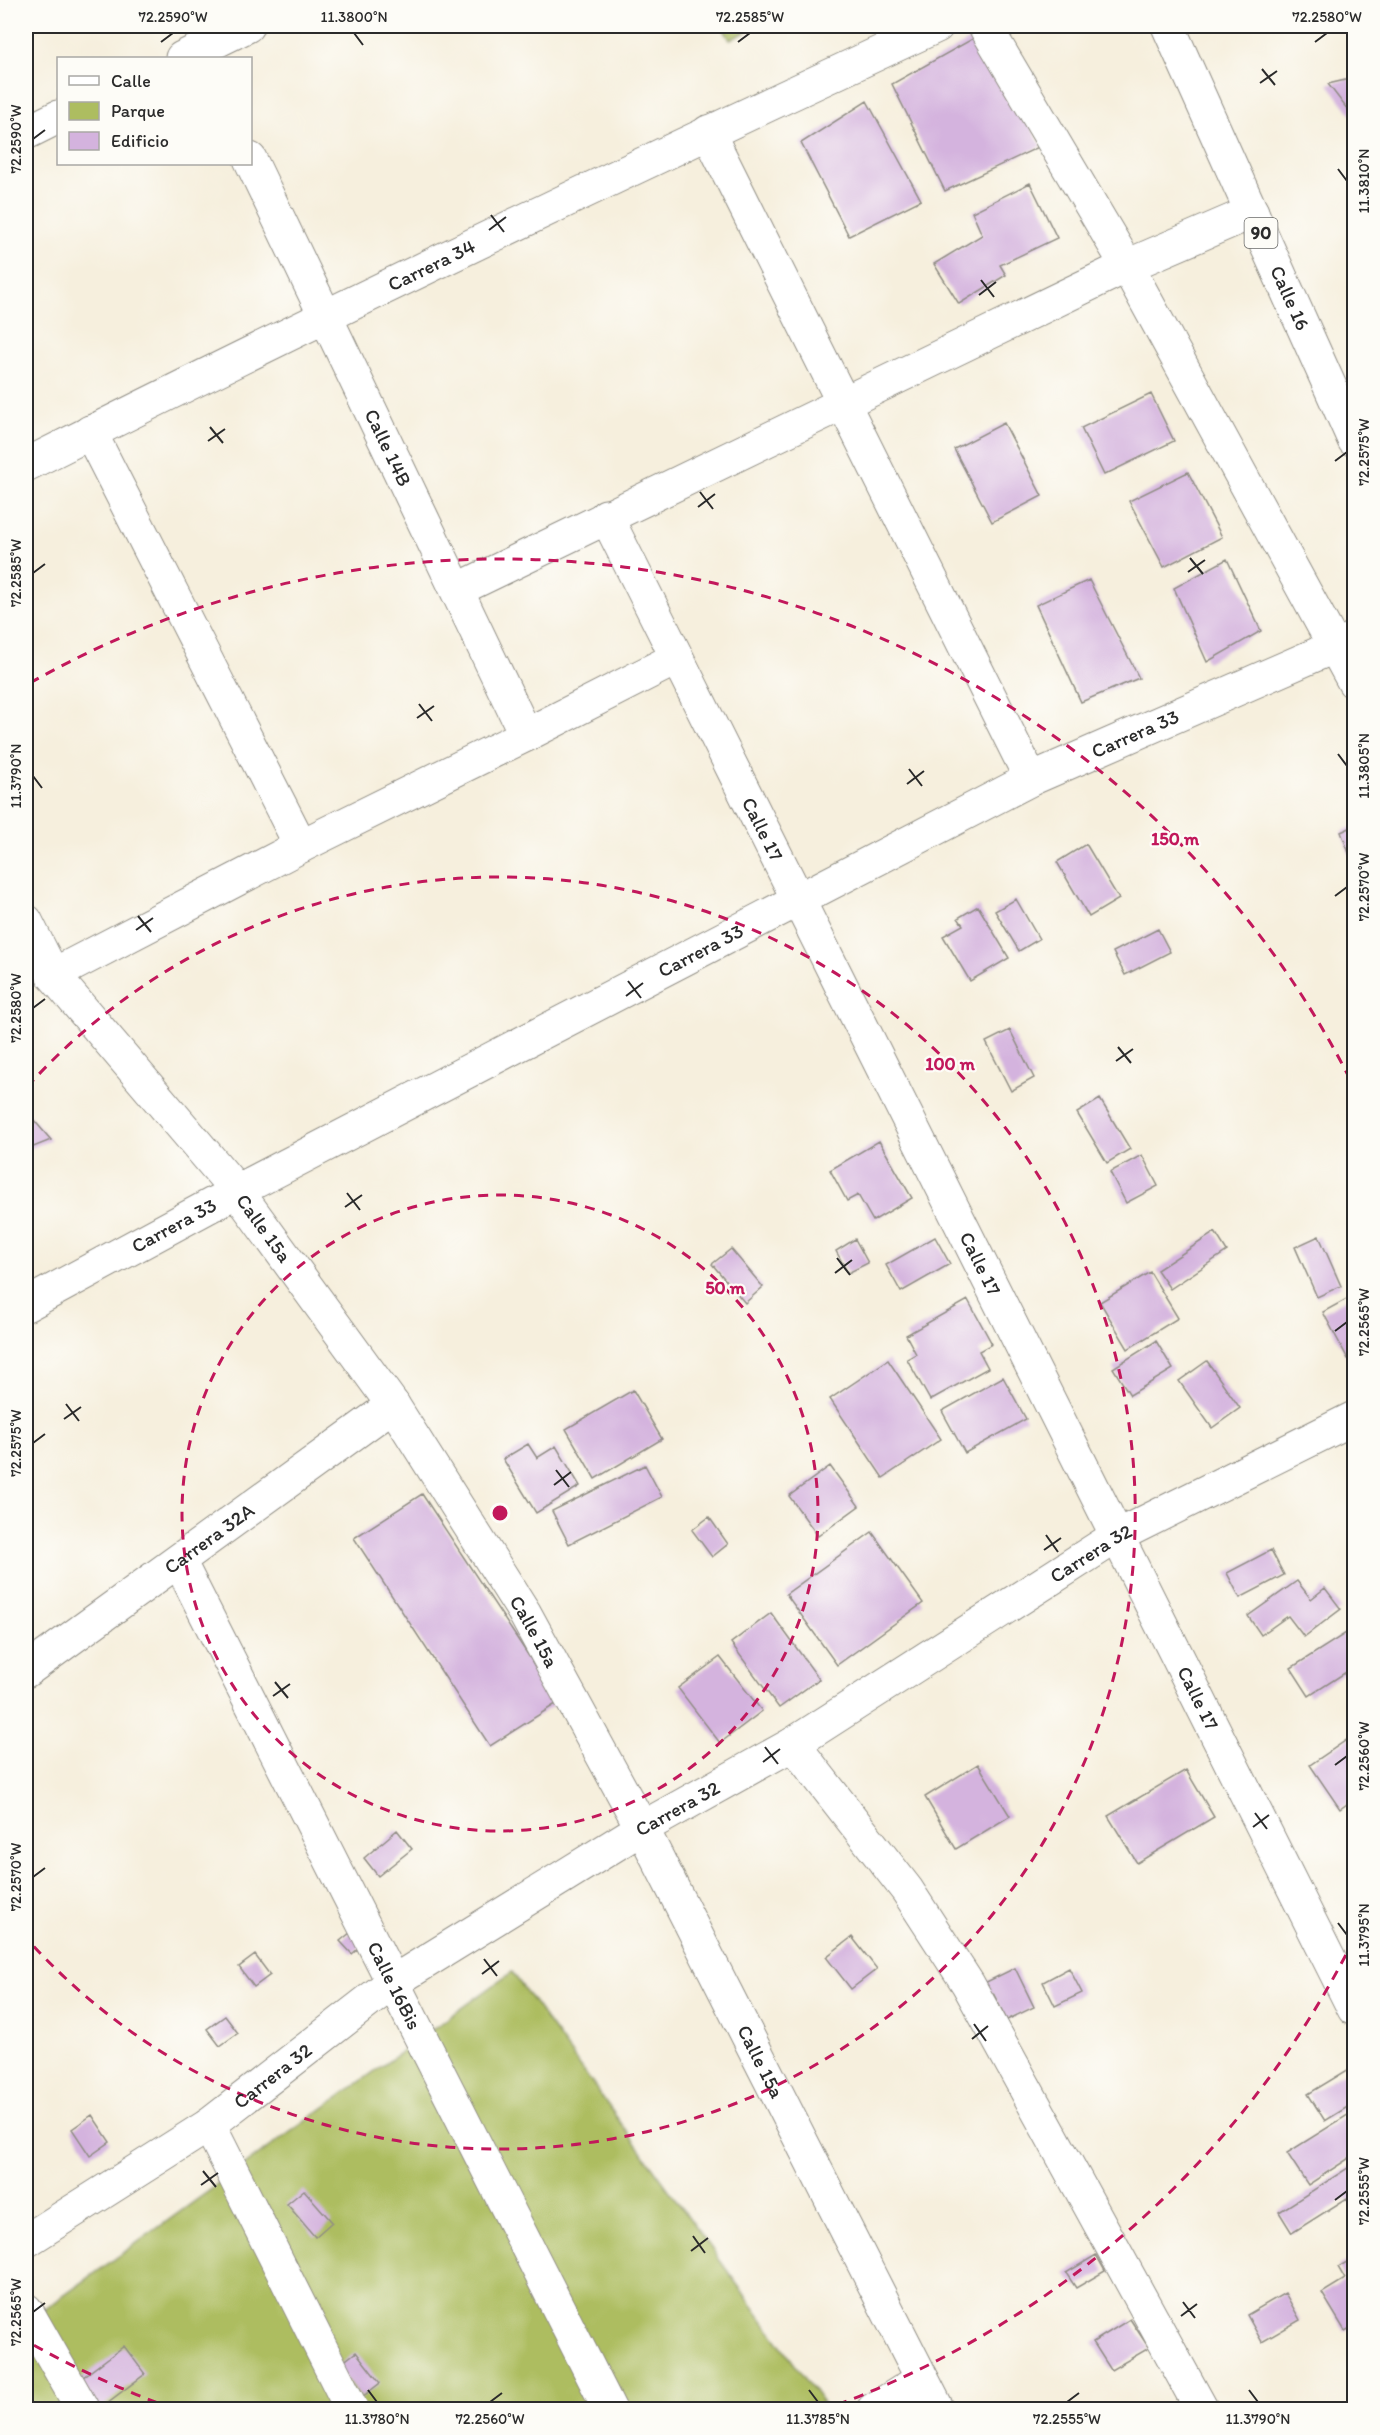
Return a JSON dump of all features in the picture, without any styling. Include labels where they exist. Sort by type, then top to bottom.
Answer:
[{"type":"main road","points":[[194,56],[247,26]]},
{"type":"main road","name":"Carrera 34","points":[[26,465],[327,316],[708,132],[937,26]]},
{"type":"main road","points":[[985,26],[1346,642],[1354,682]]},
{"type":"main road","name":"Calle 16","points":[[1168,26],[1354,440]]},
{"type":"main road","points":[[26,133],[57,118]]},
{"type":"main road","points":[[708,132],[1031,779]]},
{"type":"main road","name":"Calle 14B","points":[[252,163],[526,735]]},
{"type":"main road","points":[[456,590],[1127,266],[1252,212]]},
{"type":"main road","points":[[90,432],[301,846]]},
{"type":"main road","name":"Calle 17","points":[[606,516],[1354,2009]]},
{"type":"main road","name":"Carrera 33","points":[[26,1305],[237,1191],[1031,779],[1346,642]]},
{"type":"main road","points":[[53,975],[301,846],[677,658]]},
{"type":"main road","name":"Calle 15a","points":[[26,921],[53,975],[237,1191],[393,1405],[524,1612],[642,1828],[938,2409]]},
{"type":"main road","name":"Carrera 32A","points":[[26,1671],[393,1405]]},
{"type":"main road","name":"Carrera 32","points":[[26,2241],[209,2125],[393,1982],[642,1828],[793,1744],[1117,1536],[1354,1418]]},
{"type":"main road","name":"Calle 16Bis","points":[[178,1561],[610,2409]]},
{"type":"main road","points":[[793,1744],[907,1890],[968,1984],[1202,2409]]},
{"type":"main road","points":[[209,2125],[352,2409]]},
{"type":"main road","points":[[26,2310],[83,2409]]},
{"type":"main road","points":[[873,2409],[922,2379]]},
{"type":"green space","points":[[722,26],[758,26],[730,40]]},
{"type":"green space","points":[[512,1972],[827,2409],[26,2409],[26,2323]]},
{"type":"building","points":[[983,33],[1041,146],[945,191],[892,84]]},
{"type":"building","points":[[1354,78],[1354,118],[1328,84]]},
{"type":"building","points":[[867,101],[921,200],[849,236],[801,143]]},
{"type":"building","points":[[1030,183],[1057,238],[1000,265],[1006,275],[959,304],[934,264],[982,235],[972,212]]},
{"type":"building","points":[[1151,394],[1174,441],[1104,475],[1081,428]]},
{"type":"building","points":[[1004,423],[1042,496],[992,522],[954,449]]},
{"type":"building","points":[[1188,472],[1222,537],[1164,567],[1129,501]]},
{"type":"building","points":[[1227,559],[1261,631],[1207,662],[1174,588]]},
{"type":"building","points":[[1089,580],[1139,678],[1081,702],[1036,605]]},
{"type":"building","points":[[1354,826],[1354,866],[1341,832]]},
{"type":"building","points":[[1086,844],[1119,899],[1089,917],[1057,862]]},
{"type":"building","points":[[1016,899],[1039,939],[1019,951],[995,911]]},
{"type":"building","points":[[978,906],[1009,958],[970,981],[943,936],[963,925],[958,918]]},
{"type":"building","points":[[1158,929],[1170,952],[1125,975],[1113,952]]},
{"type":"building","points":[[1010,1030],[1034,1078],[1011,1091],[986,1042]]},
{"type":"building","points":[[1100,1099],[1130,1149],[1107,1163],[1077,1113]]},
{"type":"building","points":[[26,1111],[51,1140],[26,1150]]},
{"type":"building","points":[[879,1141],[912,1198],[873,1221],[858,1195],[847,1201],[830,1170]]},
{"type":"building","points":[[1142,1155],[1158,1186],[1126,1203],[1110,1172]]},
{"type":"building","points":[[1215,1232],[1227,1251],[1170,1289],[1157,1270]]},
{"type":"building","points":[[1319,1236],[1341,1286],[1317,1297],[1295,1247]]},
{"type":"building","points":[[935,1237],[950,1264],[901,1292],[886,1265]]},
{"type":"building","points":[[855,1239],[868,1263],[848,1273],[836,1251]]},
{"type":"building","points":[[731,1249],[763,1287],[745,1303],[712,1264]]},
{"type":"building","points":[[1150,1272],[1178,1318],[1128,1349],[1100,1302]]},
{"type":"building","points":[[1352,1296],[1354,1301],[1354,1356],[1348,1359],[1323,1312]]},
{"type":"building","points":[[968,1300],[992,1344],[979,1351],[988,1368],[930,1400],[907,1359],[916,1354],[906,1335]]},
{"type":"building","points":[[1156,1341],[1173,1369],[1130,1395],[1113,1368]]},
{"type":"building","points":[[888,1360],[941,1439],[883,1478],[830,1399]]},
{"type":"building","points":[[1207,1361],[1240,1408],[1212,1428],[1179,1381]]},
{"type":"building","points":[[1003,1377],[1026,1419],[965,1453],[942,1411]]},
{"type":"building","points":[[633,1390],[662,1439],[595,1479],[566,1429]]},
{"type":"building","points":[[528,1444],[537,1458],[556,1446],[580,1486],[536,1513],[503,1459]]},
{"type":"building","points":[[645,1465],[662,1497],[569,1544],[552,1511]]},
{"type":"building","points":[[830,1466],[859,1506],[818,1536],[789,1496]]},
{"type":"building","points":[[422,1494],[559,1702],[490,1746],[354,1538]]},
{"type":"building","points":[[709,1517],[728,1544],[712,1557],[692,1530]]},
{"type":"building","points":[[872,1532],[923,1603],[837,1665],[786,1594]]},
{"type":"building","points":[[1271,1550],[1284,1575],[1240,1598],[1227,1573]]},
{"type":"building","points":[[1297,1581],[1311,1599],[1325,1588],[1341,1609],[1304,1637],[1288,1616],[1261,1635],[1248,1616]]},
{"type":"building","points":[[771,1613],[819,1679],[779,1708],[731,1643]]},
{"type":"building","points":[[1346,1633],[1354,1646],[1354,1667],[1309,1696],[1291,1668]]},
{"type":"building","points":[[720,1657],[762,1711],[720,1743],[678,1688]]},
{"type":"building","points":[[1354,1735],[1354,1799],[1340,1809],[1310,1765]]},
{"type":"building","points":[[978,1764],[1010,1816],[956,1849],[925,1797]]},
{"type":"building","points":[[1186,1770],[1214,1817],[1137,1863],[1108,1816]]},
{"type":"building","points":[[397,1830],[412,1849],[378,1876],[364,1858]]},
{"type":"building","points":[[356,1928],[367,1941],[352,1954],[340,1941]]},
{"type":"building","points":[[852,1937],[877,1969],[851,1989],[826,1957]]},
{"type":"building","points":[[255,1955],[270,1975],[254,1987],[239,1967]]},
{"type":"building","points":[[1015,1968],[1034,2007],[1007,2020],[993,1993],[982,1998],[976,1987]]},
{"type":"building","points":[[1069,1968],[1082,1993],[1055,2006],[1043,1982]]},
{"type":"building","points":[[225,2016],[238,2033],[220,2046],[207,2029]]},
{"type":"building","points":[[1354,2066],[1354,2103],[1325,2121],[1308,2094]]},
{"type":"building","points":[[1354,2111],[1354,2155],[1308,2185],[1287,2153]]},
{"type":"building","points":[[92,2115],[110,2142],[90,2156],[72,2129]]},
{"type":"building","points":[[1354,2164],[1354,2208],[1347,2198],[1292,2233],[1279,2212]]},
{"type":"building","points":[[304,2190],[332,2222],[315,2237],[287,2204]]},
{"type":"building","points":[[1096,2255],[1105,2271],[1076,2288],[1066,2273]]},
{"type":"building","points":[[1354,2258],[1354,2326],[1345,2331],[1322,2293],[1345,2279],[1338,2267]]},
{"type":"building","points":[[1285,2293],[1300,2320],[1262,2342],[1247,2315]]},
{"type":"building","points":[[1130,2319],[1149,2348],[1111,2370],[1093,2342]]},
{"type":"building","points":[[124,2346],[145,2374],[99,2409],[78,2381]]},
{"type":"building","points":[[356,2352],[380,2383],[361,2398],[337,2367]]}]
